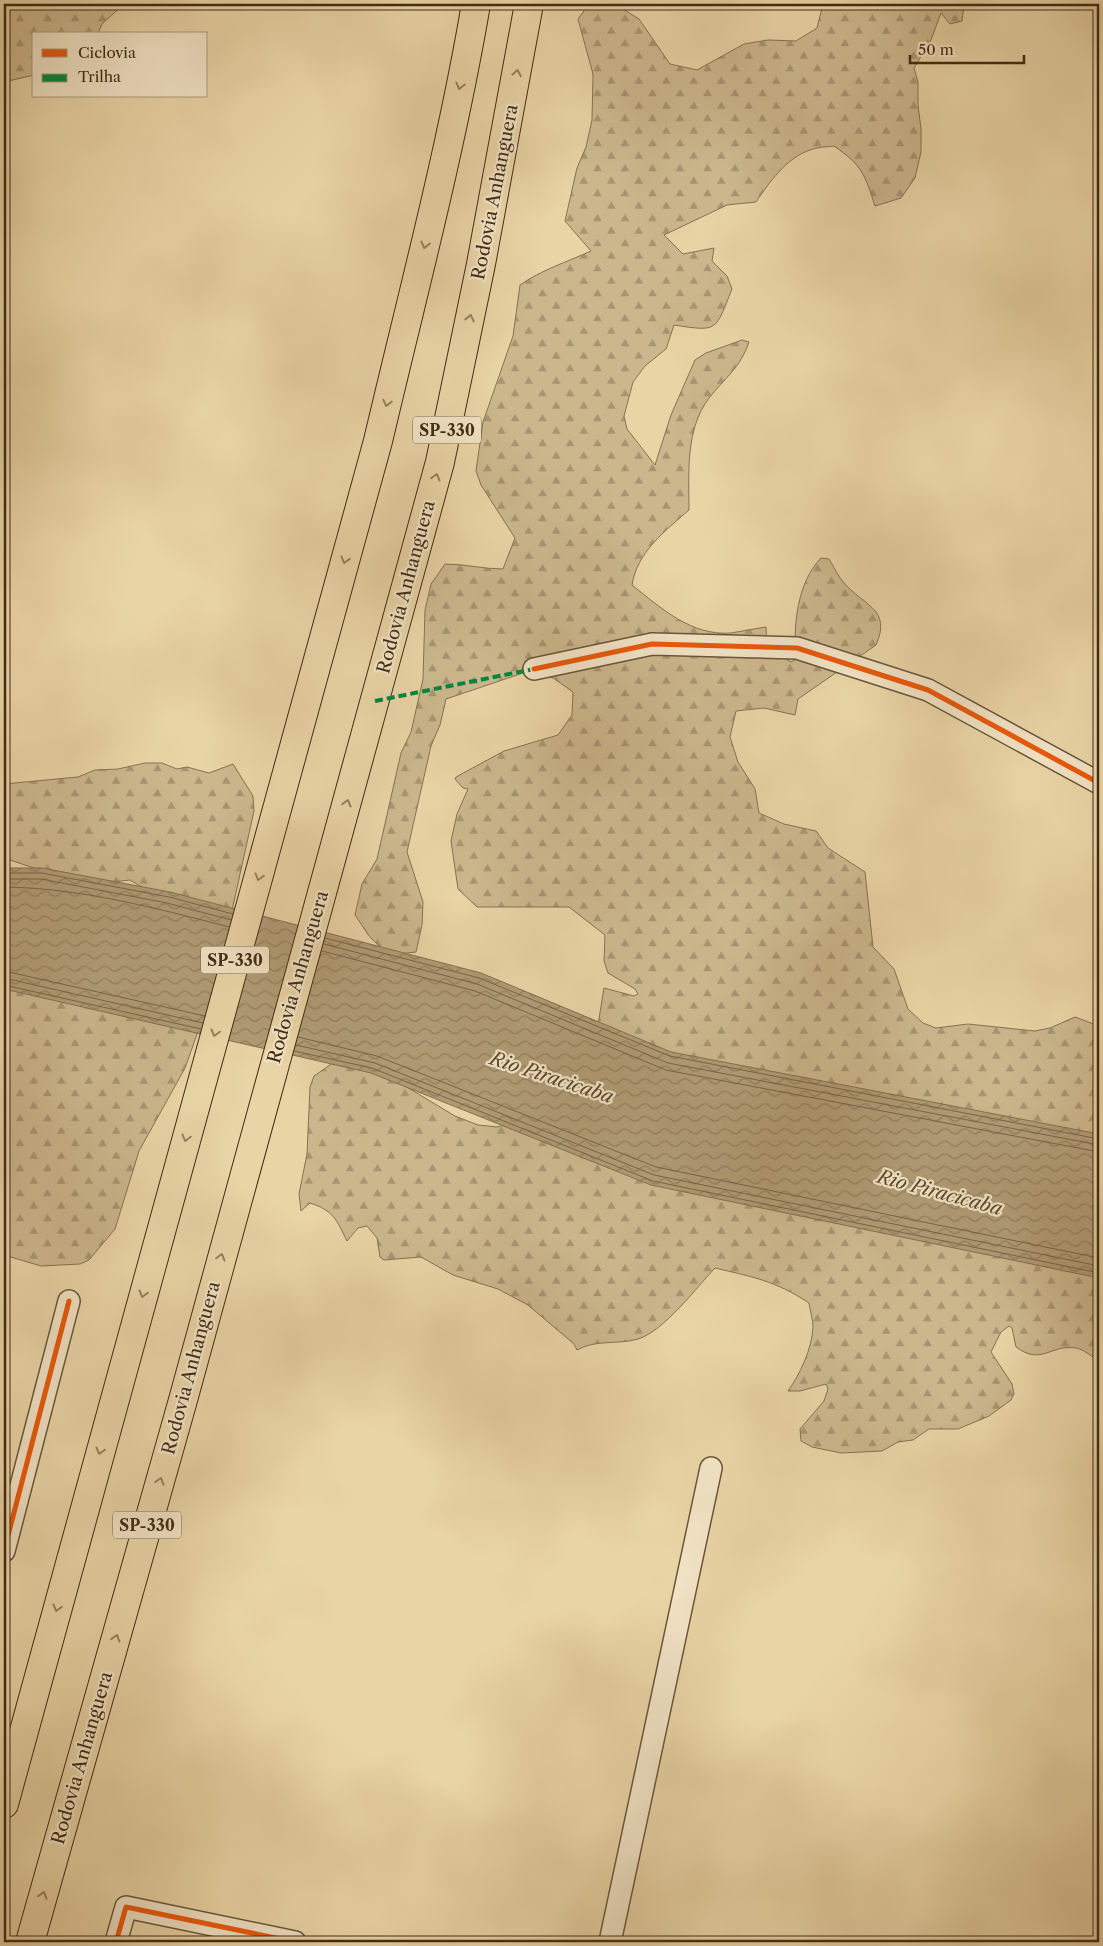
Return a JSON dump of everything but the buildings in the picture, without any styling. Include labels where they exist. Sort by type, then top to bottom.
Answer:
[{"type":"highway","name":"SP-330","points":[[4,1804],[378,441],[425,243],[468,49],[476,4]]},
{"type":"highway","name":"Rodovia Anhanguera","points":[[30,1942],[177,1419],[440,462],[482,264],[529,4]]},
{"type":"street","points":[[534,669],[652,644],[797,648],[928,690],[1099,782]]},
{"type":"street","points":[[4,1551],[69,1301]]},
{"type":"street","points":[[610,1942],[711,1468]]},
{"type":"street","points":[[116,1942],[126,1907],[295,1942]]},
{"type":"green space","points":[[4,4],[124,4],[102,24],[99,32],[32,32],[32,75],[4,82]]},
{"type":"green space","points":[[589,4],[618,6],[639,19],[670,64],[697,70],[744,44],[768,40],[796,41],[817,28],[823,4],[964,4],[962,21],[950,24],[941,13],[931,40],[914,68],[918,82],[921,152],[915,178],[901,198],[875,206],[865,178],[857,165],[834,146],[819,148],[801,154],[786,165],[772,179],[756,202],[727,205],[664,235],[683,254],[714,248],[712,261],[727,276],[732,289],[718,321],[714,325],[708,328],[700,328],[674,325],[666,349],[645,366],[633,382],[624,416],[627,429],[655,465],[671,415],[695,360],[706,353],[742,340],[749,342],[737,366],[701,410],[696,424],[690,452],[689,510],[662,534],[646,552],[635,573],[632,585],[677,619],[703,630],[716,633],[731,633],[766,627],[767,648],[791,662],[796,659],[796,619],[802,592],[813,568],[821,558],[829,559],[844,583],[874,609],[881,623],[876,645],[798,699],[795,715],[764,708],[736,711],[730,737],[738,762],[755,789],[759,813],[784,824],[816,831],[828,848],[865,872],[873,947],[894,969],[908,1009],[923,1023],[936,1028],[968,1024],[1035,1031],[1050,1028],[1075,1017],[1099,1026],[1099,1151],[757,1085],[597,1031],[604,988],[634,996],[638,994],[635,989],[608,973],[604,961],[605,935],[569,907],[477,907],[458,889],[451,841],[457,814],[468,789],[463,788],[455,779],[456,777],[504,751],[558,735],[572,715],[573,692],[553,678],[526,672],[446,699],[440,725],[431,746],[407,852],[423,902],[422,925],[416,952],[388,955],[369,936],[355,915],[362,884],[377,859],[401,753],[411,732],[423,679],[425,610],[431,584],[445,564],[503,569],[515,538],[481,485],[476,471],[483,422],[513,336],[520,285],[545,271],[591,251],[565,221],[577,168],[586,147],[592,120],[593,74],[578,19]]},
{"type":"green space","points":[[145,763],[162,763],[177,769],[187,767],[209,773],[233,764],[253,796],[254,811],[217,978],[185,1068],[139,1151],[115,1229],[89,1260],[80,1264],[41,1266],[4,1255],[4,980],[189,916],[130,880],[103,883],[73,881],[4,858],[4,784],[78,777],[95,770],[118,769]]},
{"type":"green space","points":[[337,1060],[365,1062],[455,1116],[478,1125],[497,1127],[525,1119],[1099,1272],[1099,1362],[1076,1348],[1059,1349],[1040,1355],[1025,1352],[1016,1347],[1012,1328],[1009,1326],[1001,1332],[991,1352],[1012,1384],[1014,1394],[1011,1400],[989,1416],[958,1429],[929,1429],[913,1440],[898,1442],[882,1451],[841,1453],[812,1447],[801,1441],[800,1429],[824,1401],[828,1389],[826,1384],[800,1391],[788,1391],[805,1361],[812,1335],[813,1321],[809,1303],[786,1290],[753,1277],[715,1268],[669,1318],[648,1334],[630,1341],[592,1344],[577,1350],[574,1344],[528,1305],[498,1289],[453,1275],[421,1257],[384,1260],[380,1257],[377,1238],[367,1226],[358,1228],[347,1241],[337,1221],[324,1209],[310,1203],[301,1211],[299,1194],[307,1154],[310,1087],[314,1076]]},
{"type":"water","name":"Rio Piracicaba","points":[[4,868],[42,868],[170,892],[481,973],[671,1052],[1099,1134],[1099,1278],[651,1185],[371,1073],[4,989]]},
{"type":"marked path","points":[[375,701],[534,669]]},
{"type":"cycle path","points":[[534,669],[652,644],[797,648],[928,690],[1099,783]]},
{"type":"cycle path","points":[[4,1551],[69,1301]]},
{"type":"cycle path","points":[[116,1942],[126,1907],[295,1942]]}]
